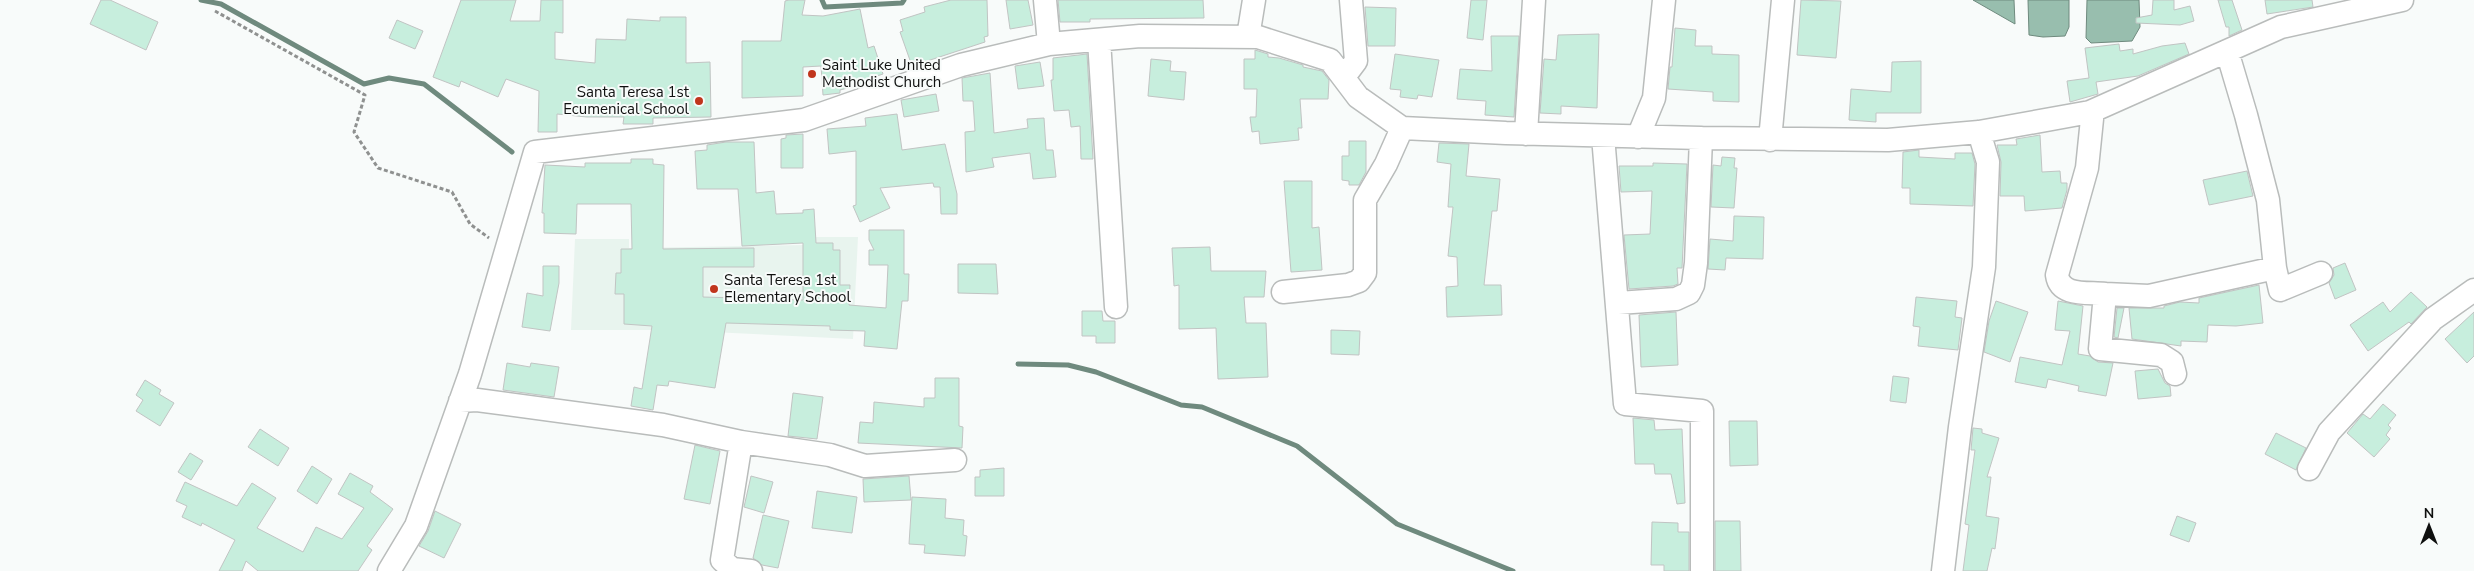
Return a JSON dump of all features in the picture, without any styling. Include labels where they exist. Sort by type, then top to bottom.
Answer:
[{"type":"street","points":[[1045,0],[1049,44]]},
{"type":"street","points":[[1248,37],[1254,0]]},
{"type":"street","points":[[1344,77],[1356,61],[1351,0]]},
{"type":"street","points":[[1526,134],[1534,0]]},
{"type":"street","points":[[1638,137],[1654,98],[1664,0]]},
{"type":"street","points":[[1770,140],[1783,0]]},
{"type":"street","points":[[389,571],[416,526],[470,374],[535,152],[804,120],[962,65],[1049,44],[1140,36],[1258,37],[1330,60],[1358,97],[1402,128],[1638,137],[1888,140],[1979,132],[2090,112],[2281,27],[2402,0]]},
{"type":"street","points":[[1099,40],[1116,307]]},
{"type":"street","points":[[2227,51],[2268,200],[2275,268],[2280,290],[2321,273]]},
{"type":"street","points":[[2090,112],[2092,119],[2087,168],[2057,275],[2058,284],[2062,289],[2105,294],[2150,296],[2275,268]]},
{"type":"street","points":[[1283,292],[1348,285],[1359,281],[1364,273],[1364,200],[1386,164],[1402,128]]},
{"type":"street","points":[[1943,571],[1960,427],[1984,267],[1988,162],[1979,132]]},
{"type":"street","points":[[1602,136],[1618,303],[1625,404],[1702,411],[1702,571]]},
{"type":"street","points":[[1618,303],[1676,299],[1689,293],[1693,285],[1696,263],[1701,138]]},
{"type":"street","points":[[2309,469],[2329,432],[2420,333],[2439,314],[2474,290]]},
{"type":"street","points":[[2105,294],[2100,349],[2161,356],[2172,362],[2175,374]]},
{"type":"street","points":[[460,401],[477,400],[663,425],[741,442],[830,455],[865,466],[955,460]]},
{"type":"street","points":[[741,442],[722,560],[732,569],[751,571]]},
{"type":"path","points":[[215,12],[365,96],[354,132],[378,168],[452,192],[470,224],[506,251]]},
{"type":"shaded area","points":[[1973,0],[2014,0],[2015,24]]},
{"type":"shaded area","points":[[2028,0],[2069,0],[2069,27],[2065,36],[2043,37],[2029,35]]},
{"type":"shaded area","points":[[2087,0],[2139,0],[2140,27],[2132,41],[2091,43],[2086,38]]},
{"type":"shaded area","name":"Santa Teresa 1st Elementary School","points":[[806,237],[858,237],[853,339],[670,330],[571,330],[575,239],[629,239],[629,248],[806,245]]},
{"type":"building","points":[[101,0],[110,0],[158,22],[146,50],[90,24]]},
{"type":"building","points":[[461,0],[516,0],[510,21],[540,21],[541,0],[563,0],[563,33],[555,32],[555,59],[595,63],[596,39],[626,40],[627,19],[660,21],[660,17],[686,17],[686,63],[710,62],[711,117],[653,118],[653,124],[623,124],[624,117],[587,117],[557,114],[557,132],[538,132],[539,91],[506,79],[498,97],[461,81],[459,87],[433,77]]},
{"type":"building","points":[[805,0],[802,15],[823,16],[860,9],[868,48],[874,46],[883,74],[862,81],[863,84],[840,90],[840,93],[823,95],[821,66],[803,67],[803,96],[742,98],[742,41],[781,41],[785,1]]},
{"type":"building","points":[[951,0],[987,0],[988,36],[984,37],[985,42],[912,66],[900,32],[903,31],[900,20],[925,12],[924,7]]},
{"type":"building","points":[[1006,0],[1028,0],[1033,25],[1010,29]]},
{"type":"building","points":[[1058,0],[1203,0],[1204,18],[1090,19],[1090,22],[1060,22]]},
{"type":"building","points":[[1471,0],[1487,0],[1483,40],[1467,38]]},
{"type":"building","points":[[1801,0],[1841,1],[1836,58],[1797,55]]},
{"type":"building","points":[[2153,0],[2174,0],[2174,10],[2190,6],[2194,21],[2180,25],[2136,23],[2136,18],[2152,15]]},
{"type":"building","points":[[2218,0],[2232,0],[2242,30],[2229,36],[2229,27],[2226,27]]},
{"type":"building","points":[[2265,0],[2312,0],[2313,7],[2267,14]]},
{"type":"building","points":[[1365,7],[1396,8],[1395,46],[1368,46]]},
{"type":"building","points":[[397,20],[423,31],[415,49],[389,38]]},
{"type":"building","points":[[1675,28],[1696,30],[1695,46],[1712,46],[1712,54],[1739,55],[1739,102],[1713,101],[1713,92],[1668,89]]},
{"type":"building","points":[[1599,34],[1597,108],[1561,106],[1561,114],[1540,113],[1544,59],[1556,60],[1558,35]]},
{"type":"building","points":[[1491,36],[1519,36],[1514,117],[1485,115],[1486,101],[1457,99],[1460,69],[1492,71]]},
{"type":"building","points":[[2185,43],[2189,54],[2138,76],[2096,82],[2098,94],[2070,102],[2067,81],[2089,78],[2085,48],[2119,44],[2120,51],[2133,49],[2133,54],[2162,46]]},
{"type":"building","points":[[1255,50],[1268,54],[1268,57],[1279,58],[1303,65],[1303,67],[1322,71],[1329,80],[1328,99],[1300,99],[1302,128],[1298,128],[1299,140],[1260,144],[1259,131],[1252,132],[1250,117],[1256,117],[1257,89],[1244,89],[1244,59],[1255,59]]},
{"type":"building","points":[[1087,54],[1093,159],[1081,159],[1080,126],[1071,127],[1069,110],[1054,111],[1051,80],[1053,80],[1053,58]]},
{"type":"building","points":[[1395,54],[1439,60],[1432,97],[1418,95],[1417,99],[1400,97],[1401,90],[1390,89]]},
{"type":"building","points":[[1151,59],[1171,61],[1170,71],[1186,72],[1184,100],[1148,96]]},
{"type":"building","points":[[1921,61],[1921,113],[1876,113],[1876,122],[1849,120],[1851,89],[1891,92],[1892,62]]},
{"type":"building","points":[[1040,62],[1044,86],[1018,89],[1015,66]]},
{"type":"building","points":[[990,73],[994,133],[1028,128],[1027,119],[1044,118],[1046,150],[1053,150],[1056,177],[1033,179],[1030,153],[992,158],[994,167],[966,172],[965,132],[975,131],[973,101],[963,101],[962,78]]},
{"type":"building","points":[[936,94],[939,111],[904,117],[901,100]]},
{"type":"building","points":[[897,114],[902,150],[945,144],[957,194],[957,214],[941,214],[940,187],[934,187],[933,183],[880,188],[890,208],[860,222],[853,206],[856,205],[856,151],[829,154],[827,129],[866,126],[865,118]]},
{"type":"building","points":[[803,134],[803,168],[781,168],[781,139],[786,138],[786,135]]},
{"type":"building","points":[[2040,135],[2042,172],[2060,171],[2061,183],[2067,183],[2067,190],[2062,208],[2025,211],[2024,196],[2000,196],[2001,162],[1997,145],[2017,145],[2016,139]]},
{"type":"building","points":[[1349,141],[1366,141],[1366,172],[1359,185],[1349,185],[1349,181],[1342,180],[1342,156],[1349,156]]},
{"type":"building","points":[[726,142],[754,142],[756,193],[774,191],[776,214],[803,213],[803,210],[814,209],[816,243],[833,243],[833,250],[840,250],[840,285],[850,285],[849,305],[886,308],[888,265],[869,265],[869,250],[874,250],[869,240],[869,230],[904,230],[904,274],[909,274],[908,301],[902,301],[897,349],[864,346],[865,331],[830,330],[830,326],[726,323],[715,388],[669,381],[668,386],[657,385],[653,410],[631,406],[634,387],[642,389],[652,326],[624,324],[624,294],[615,294],[616,273],[621,273],[621,249],[632,249],[631,204],[577,204],[576,234],[544,233],[544,213],[542,213],[545,165],[585,167],[585,163],[631,163],[631,159],[653,159],[653,164],[664,165],[663,249],[754,248],[754,267],[703,267],[703,297],[803,300],[803,243],[742,246],[738,189],[697,189],[695,151],[707,150],[707,145]]},
{"type":"building","points":[[1439,143],[1469,144],[1466,176],[1500,179],[1497,211],[1492,211],[1484,285],[1501,285],[1502,315],[1447,317],[1446,287],[1458,286],[1457,257],[1448,256],[1453,207],[1448,207],[1451,164],[1437,162]]},
{"type":"building","points":[[1919,150],[1919,157],[1955,159],[1955,153],[1972,153],[1975,164],[1973,206],[1910,204],[1910,188],[1902,188],[1903,152]]},
{"type":"building","points":[[1722,157],[1735,158],[1734,168],[1737,168],[1734,208],[1711,207],[1713,165],[1721,166]]},
{"type":"building","points":[[1653,163],[1687,164],[1682,268],[1677,268],[1678,284],[1673,286],[1629,289],[1624,235],[1650,234],[1652,191],[1621,192],[1619,166],[1653,166]]},
{"type":"building","points":[[2247,171],[2253,196],[2209,205],[2203,180]]},
{"type":"building","points":[[1284,181],[1312,181],[1312,228],[1319,227],[1322,270],[1291,272]]},
{"type":"building","points":[[1734,216],[1764,217],[1763,259],[1726,258],[1725,270],[1708,269],[1710,239],[1733,241]]},
{"type":"building","points":[[1210,247],[1211,271],[1266,271],[1264,297],[1244,297],[1246,323],[1266,323],[1268,377],[1218,379],[1216,328],[1179,329],[1179,285],[1174,286],[1172,248]]},
{"type":"building","points":[[2345,263],[2356,290],[2335,299],[2329,283],[2334,275],[2333,268]]},
{"type":"building","points":[[958,264],[996,264],[998,294],[958,293]]},
{"type":"building","points":[[543,266],[559,266],[559,283],[550,331],[522,327],[527,293],[543,296]]},
{"type":"building","points":[[2259,285],[2263,323],[2236,326],[2208,325],[2207,342],[2181,341],[2181,346],[2132,339],[2129,308],[2164,308],[2164,306],[2180,302],[2199,303],[2199,298]]},
{"type":"building","points":[[2411,292],[2427,307],[2411,324],[2409,322],[2368,351],[2350,325],[2383,302],[2390,312]]},
{"type":"building","points":[[1916,297],[1957,301],[1955,317],[1962,318],[1958,350],[1918,346],[1920,327],[1913,326]]},
{"type":"building","points":[[1996,301],[2028,312],[2010,362],[1984,352],[1989,321]]},
{"type":"building","points":[[2058,301],[2083,306],[2078,354],[2090,356],[2098,362],[2113,363],[2106,396],[2078,391],[2079,386],[2048,379],[2046,388],[2015,382],[2020,357],[2062,365],[2070,331],[2055,330]]},
{"type":"building","points":[[2117,308],[2124,308],[2118,338],[2114,337]]},
{"type":"building","points":[[1082,311],[1102,311],[1103,321],[1115,321],[1115,343],[1096,343],[1096,336],[1082,336]]},
{"type":"building","points":[[1676,312],[1678,365],[1641,367],[1639,315]]},
{"type":"building","points":[[2474,312],[2474,356],[2467,363],[2445,339]]},
{"type":"building","points":[[1331,330],[1360,331],[1359,355],[1331,354]]},
{"type":"building","points":[[507,363],[530,367],[531,363],[559,367],[554,397],[503,390]]},
{"type":"building","points":[[2158,369],[2165,383],[2170,386],[2171,396],[2138,399],[2135,371]]},
{"type":"building","points":[[1893,376],[1909,378],[1906,403],[1890,401]]},
{"type":"building","points":[[935,378],[959,378],[959,426],[963,427],[962,448],[858,443],[860,422],[873,423],[874,402],[924,407],[924,398],[935,398]]},
{"type":"building","points":[[145,380],[161,390],[159,394],[174,403],[160,426],[136,411],[143,400],[136,395]]},
{"type":"building","points":[[793,393],[823,397],[817,439],[788,436]]},
{"type":"building","points":[[2383,404],[2396,415],[2388,425],[2391,428],[2386,435],[2390,439],[2374,457],[2347,433],[2363,414],[2370,419]]},
{"type":"building","points":[[1633,418],[1654,420],[1655,430],[1682,429],[1685,503],[1677,504],[1671,474],[1655,474],[1654,464],[1635,464]]},
{"type":"building","points":[[1729,421],[1757,421],[1758,465],[1730,466]]},
{"type":"building","points":[[1973,428],[1982,429],[1982,433],[1999,438],[1987,477],[1991,477],[1986,516],[1999,518],[1995,549],[1992,548],[1987,571],[1963,571],[1969,525],[1965,524],[1975,450],[1971,450]]},
{"type":"building","points":[[260,429],[289,448],[278,466],[248,447]]},
{"type":"building","points":[[2276,433],[2306,448],[2296,470],[2265,454]]},
{"type":"building","points":[[695,445],[720,451],[710,504],[684,499]]},
{"type":"building","points":[[190,453],[203,461],[191,480],[178,472]]},
{"type":"building","points":[[312,466],[332,479],[317,504],[297,491]]},
{"type":"building","points":[[1004,468],[1004,496],[975,496],[975,477],[980,477],[980,470]]},
{"type":"building","points":[[350,473],[373,486],[370,492],[393,509],[367,546],[372,550],[358,571],[258,571],[246,561],[242,571],[219,571],[235,540],[202,523],[201,526],[182,517],[187,506],[176,501],[185,482],[237,506],[252,483],[276,498],[257,528],[303,552],[316,527],[342,539],[364,508],[338,494]]},
{"type":"building","points":[[751,476],[773,482],[764,513],[744,507]]},
{"type":"building","points":[[909,476],[911,500],[864,502],[863,479]]},
{"type":"building","points":[[817,491],[857,497],[852,533],[812,528]]},
{"type":"building","points":[[912,497],[946,499],[945,518],[964,520],[963,535],[967,536],[965,556],[924,553],[925,545],[909,544]]},
{"type":"building","points":[[435,511],[461,524],[444,558],[419,546],[428,531]]},
{"type":"building","points":[[763,515],[789,521],[778,568],[762,565],[753,558]]},
{"type":"building","points":[[2177,516],[2196,523],[2189,542],[2170,535]]},
{"type":"building","points":[[1715,521],[1740,521],[1741,571],[1715,571]]},
{"type":"building","points":[[1652,522],[1678,523],[1678,532],[1689,532],[1689,571],[1664,571],[1664,565],[1651,565]]},
{"type":"waterway","points":[[201,0],[221,4],[364,84],[389,78],[424,84],[512,152]]},
{"type":"waterway","points":[[822,0],[825,7],[902,3],[904,0]]},
{"type":"waterway","points":[[1018,364],[1068,365],[1096,372],[1181,405],[1202,407],[1297,446],[1397,524],[1513,571]]},
{"type":"place","name":"Saint Luke United Methodist Church","points":[[812,74]]},
{"type":"place","name":"Santa Teresa 1st Ecumenical School","points":[[699,101]]},
{"type":"place","name":"Santa Teresa 1st Elementary School","points":[[714,289]]}]
